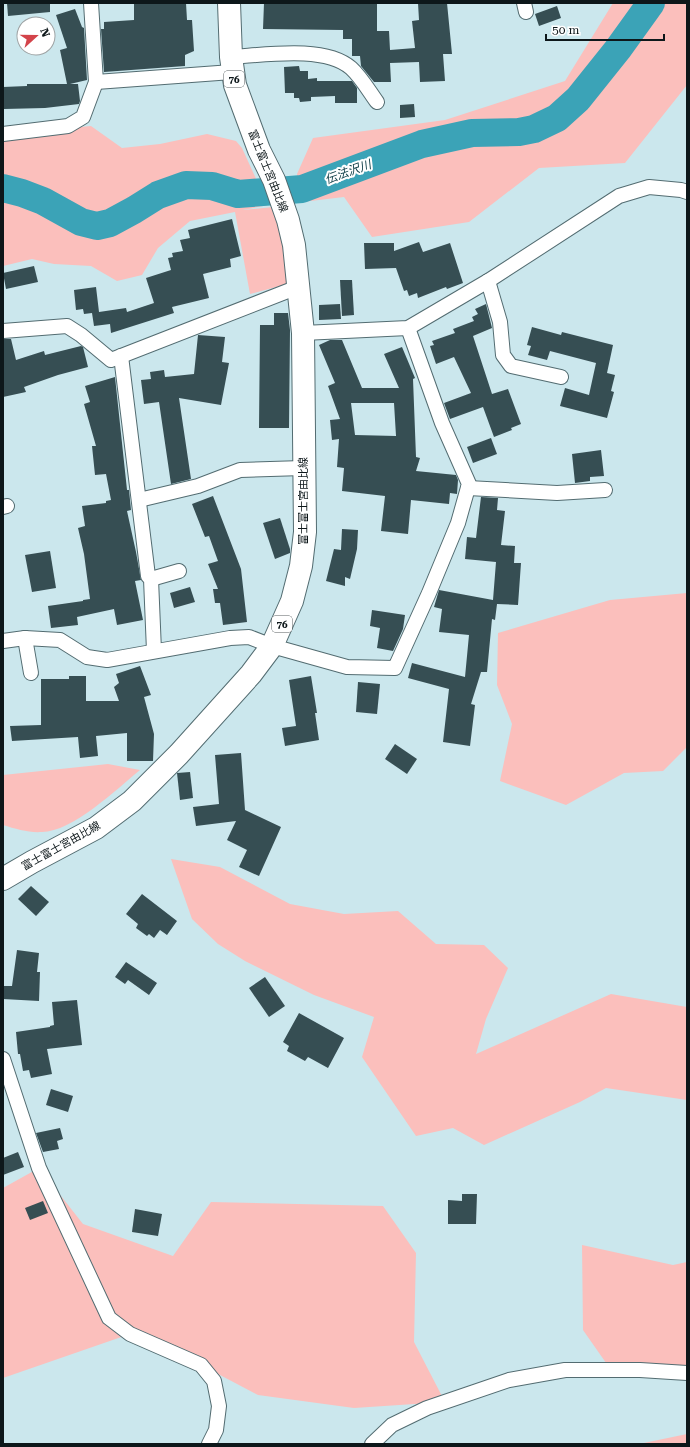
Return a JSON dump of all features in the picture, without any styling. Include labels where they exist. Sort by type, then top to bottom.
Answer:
[{"type":"main road","name":"富士富士宮由比線","points":[[3,879],[96,828],[132,801],[161,773],[251,674],[272,646],[292,601],[301,566],[305,532],[303,333],[294,245],[288,220],[274,180],[259,150],[235,85],[232,65],[229,3]]},
{"type":"street","points":[[3,134],[68,126],[83,117],[96,82],[91,3]]},
{"type":"street","points":[[96,82],[232,65],[298,53],[333,57],[350,68],[377,102]]},
{"type":"street","points":[[303,333],[408,328],[488,282],[619,196],[648,187],[681,190],[687,192]]},
{"type":"street","points":[[488,282],[500,322],[503,355],[511,366],[561,377]]},
{"type":"street","points":[[3,331],[67,326],[81,335],[111,360],[298,287]]},
{"type":"street","points":[[3,641],[25,638],[60,640],[87,657],[107,660],[230,638],[249,637],[272,646],[346,667],[395,668],[429,594],[455,530],[469,484],[442,423],[408,328]]},
{"type":"street","points":[[121,356],[148,576],[151,579],[154,651]]},
{"type":"street","points":[[139,500],[198,486],[240,470],[304,468]]},
{"type":"street","points":[[468,488],[557,493],[605,490]]},
{"type":"street","points":[[151,579],[180,571]]},
{"type":"street","points":[[25,638],[31,673]]},
{"type":"street","points":[[3,1059],[39,1168],[109,1318],[130,1334],[201,1365],[214,1381],[219,1406],[216,1430],[209,1444]]},
{"type":"street","points":[[372,1444],[392,1425],[427,1408],[509,1380],[565,1370],[640,1370],[687,1373]]},
{"type":"shaded area","points":[[613,3],[687,3],[687,85],[625,163],[539,168],[469,222],[372,237],[344,197],[302,202],[297,174],[313,138],[445,120],[565,81]]},
{"type":"shaded area","points":[[91,126],[122,148],[160,144],[207,134],[236,141],[242,148],[268,205],[243,210],[273,207],[289,271],[287,284],[250,294],[235,212],[190,221],[158,248],[142,275],[117,281],[91,266],[54,264],[32,259],[3,266],[3,134]]},
{"type":"shaded area","points":[[687,593],[687,747],[663,771],[624,773],[566,805],[500,781],[512,724],[497,685],[498,633],[610,600]]},
{"type":"shaded area","points":[[108,764],[140,770],[94,808],[67,825],[54,830],[32,832],[3,825],[3,775]]},
{"type":"shaded area","points":[[171,859],[220,867],[290,904],[344,914],[398,911],[436,944],[484,945],[508,968],[486,1019],[476,1054],[611,994],[687,1007],[687,1100],[606,1088],[580,1102],[484,1145],[453,1128],[416,1136],[362,1057],[374,1017],[314,995],[245,961],[218,944],[192,919]]},
{"type":"shaded area","points":[[39,1168],[83,1224],[173,1256],[211,1202],[383,1206],[416,1253],[414,1342],[445,1402],[354,1408],[258,1395],[201,1365],[130,1334],[3,1378],[3,1188]]},
{"type":"shaded area","points":[[582,1245],[673,1265],[687,1262],[687,1374],[611,1370],[583,1330]]},
{"type":"shaded area","points":[[687,1434],[687,1444],[639,1444]]},
{"type":"building","points":[[7,3],[50,3],[50,12],[8,16]]},
{"type":"building","points":[[134,3],[186,3],[187,20],[192,20],[194,51],[185,55],[185,66],[104,72],[101,29],[104,29],[104,22],[134,20]]},
{"type":"building","points":[[264,3],[377,3],[377,31],[389,31],[390,50],[415,48],[412,21],[419,20],[418,3],[447,3],[452,54],[443,54],[445,81],[420,82],[419,62],[390,63],[391,82],[374,82],[361,66],[360,56],[352,56],[352,39],[343,39],[343,30],[263,29]]},
{"type":"building","points":[[557,6],[561,18],[539,26],[535,14]]},
{"type":"building","points":[[75,9],[82,27],[84,28],[87,80],[70,84],[78,84],[79,104],[45,108],[4,109],[3,87],[27,86],[27,84],[67,84],[60,50],[67,48],[56,15]]},
{"type":"building","points":[[299,66],[300,71],[308,71],[308,79],[317,78],[317,81],[352,81],[357,88],[357,103],[335,103],[335,96],[311,97],[311,101],[300,102],[299,98],[294,98],[294,93],[285,93],[284,67]]},
{"type":"building","points":[[414,104],[415,117],[400,118],[400,105]]},
{"type":"building","points":[[232,219],[241,256],[230,259],[231,267],[203,274],[209,298],[172,307],[174,313],[111,333],[110,324],[94,326],[92,313],[84,314],[83,309],[76,310],[74,290],[96,287],[99,312],[126,308],[127,312],[154,303],[146,278],[171,270],[168,258],[173,257],[172,253],[183,251],[180,240],[190,238],[188,230]]},
{"type":"building","points":[[419,242],[423,252],[450,243],[463,283],[447,289],[446,287],[418,298],[417,293],[409,296],[407,290],[404,291],[396,268],[365,269],[364,243],[394,243],[394,251]]},
{"type":"building","points":[[34,266],[38,282],[6,289],[3,273]]},
{"type":"building","points":[[340,280],[352,280],[354,315],[342,316]]},
{"type":"building","points":[[340,304],[341,319],[319,320],[319,305]]},
{"type":"building","points":[[486,304],[492,328],[473,336],[492,394],[508,389],[521,424],[511,428],[512,430],[494,437],[483,407],[450,419],[444,403],[471,393],[454,357],[436,364],[430,346],[434,345],[432,341],[455,333],[453,329],[474,321],[472,317],[478,314],[475,309]]},
{"type":"building","points":[[274,313],[288,313],[290,330],[289,428],[259,428],[260,325],[274,325]]},
{"type":"building","points":[[532,327],[561,335],[562,332],[613,345],[607,373],[615,375],[611,391],[614,392],[607,418],[560,406],[565,388],[589,395],[596,363],[550,351],[547,360],[528,355],[531,346],[527,345]]},
{"type":"building","points":[[198,335],[225,337],[222,362],[229,363],[221,405],[179,398],[191,479],[171,484],[159,402],[144,404],[141,380],[151,379],[150,372],[164,370],[165,377],[194,374]]},
{"type":"building","points":[[3,339],[11,339],[16,360],[44,351],[45,355],[81,346],[83,347],[88,367],[58,375],[24,387],[26,392],[3,397]]},
{"type":"building","points":[[330,340],[342,340],[362,388],[399,388],[384,354],[402,347],[415,378],[413,379],[416,457],[420,458],[416,471],[456,475],[458,480],[457,494],[450,493],[449,504],[411,500],[408,534],[381,531],[385,496],[342,491],[344,468],[337,467],[339,439],[332,440],[330,420],[340,419],[328,386],[335,383],[319,345]],"holes":[[[351,403],[394,403],[396,436],[355,435]]]},
{"type":"building","points":[[115,377],[127,490],[129,490],[131,510],[127,511],[141,580],[135,581],[143,620],[117,625],[114,609],[77,617],[78,625],[51,628],[48,606],[90,599],[84,554],[78,528],[85,526],[82,506],[106,503],[106,501],[111,500],[106,474],[95,475],[92,446],[96,446],[84,404],[90,402],[85,386]]},
{"type":"building","points":[[491,438],[497,454],[473,463],[467,447]]},
{"type":"building","points":[[601,450],[604,476],[590,477],[590,481],[575,483],[572,454]]},
{"type":"building","points":[[213,496],[241,569],[247,622],[223,625],[220,603],[215,603],[213,589],[218,589],[208,564],[218,561],[209,536],[205,537],[192,504]]},
{"type":"building","points":[[481,497],[498,498],[497,510],[505,511],[501,545],[515,546],[514,563],[521,563],[518,605],[497,604],[495,620],[492,619],[487,672],[481,672],[471,704],[475,705],[470,746],[443,742],[449,689],[408,678],[412,663],[465,677],[469,635],[439,632],[442,609],[434,607],[439,590],[493,600],[496,562],[465,559],[467,537],[476,538]]},
{"type":"building","points":[[280,518],[290,553],[275,559],[263,523]]},
{"type":"building","points":[[342,529],[358,530],[357,549],[350,579],[345,577],[345,586],[326,581],[334,549],[341,550]]},
{"type":"building","points":[[50,551],[56,588],[32,592],[25,555]]},
{"type":"building","points":[[190,587],[195,602],[174,608],[170,593]]},
{"type":"building","points":[[372,610],[405,615],[403,629],[393,651],[377,648],[380,628],[370,626]]},
{"type":"building","points":[[140,666],[151,695],[144,697],[154,734],[153,761],[127,761],[127,733],[96,736],[98,756],[80,758],[78,737],[12,741],[10,726],[41,725],[41,679],[69,679],[69,676],[86,676],[86,701],[119,701],[114,687],[119,683],[116,674]]},
{"type":"building","points":[[311,676],[317,713],[315,713],[319,740],[285,746],[282,728],[296,726],[289,680]]},
{"type":"building","points":[[358,682],[380,684],[377,714],[356,712]]},
{"type":"building","points":[[395,744],[417,759],[407,774],[385,759]]},
{"type":"building","points":[[241,753],[245,810],[281,827],[259,876],[239,867],[247,850],[227,840],[236,821],[196,826],[193,807],[219,804],[215,755]]},
{"type":"building","points":[[190,772],[193,798],[180,800],[177,773]]},
{"type":"building","points":[[31,886],[49,902],[36,916],[18,899]]},
{"type":"building","points":[[142,894],[177,921],[167,935],[160,930],[154,938],[149,934],[147,936],[136,928],[138,924],[126,914]]},
{"type":"building","points":[[17,950],[39,953],[37,972],[40,972],[39,1001],[3,999],[3,986],[12,986]]},
{"type":"building","points":[[126,962],[157,983],[149,995],[128,980],[125,984],[115,977]]},
{"type":"building","points":[[265,977],[285,1006],[269,1017],[249,988]]},
{"type":"building","points":[[77,1000],[82,1045],[47,1049],[52,1074],[31,1078],[29,1070],[23,1071],[20,1054],[18,1054],[16,1032],[50,1027],[54,1025],[52,1002]]},
{"type":"building","points":[[299,1013],[344,1038],[328,1068],[308,1057],[305,1061],[287,1051],[289,1046],[283,1042]]},
{"type":"building","points":[[51,1089],[73,1096],[68,1112],[46,1105]]},
{"type":"building","points":[[60,1128],[63,1139],[57,1141],[59,1149],[43,1152],[36,1133]]},
{"type":"building","points":[[18,1152],[24,1167],[3,1175],[3,1158]]},
{"type":"building","points":[[462,1194],[477,1194],[476,1224],[448,1224],[448,1200],[462,1201]]},
{"type":"building","points":[[43,1201],[48,1213],[30,1220],[25,1208]]},
{"type":"building","points":[[135,1209],[162,1214],[158,1236],[132,1232]]},
{"type":"waterway","name":"伝法沢川","points":[[3,188],[43,201],[81,222],[97,226],[110,223],[158,195],[186,185],[212,186],[238,194],[302,189],[422,144],[472,133],[519,132],[534,129],[557,118],[578,99],[618,49],[651,3]]}]
